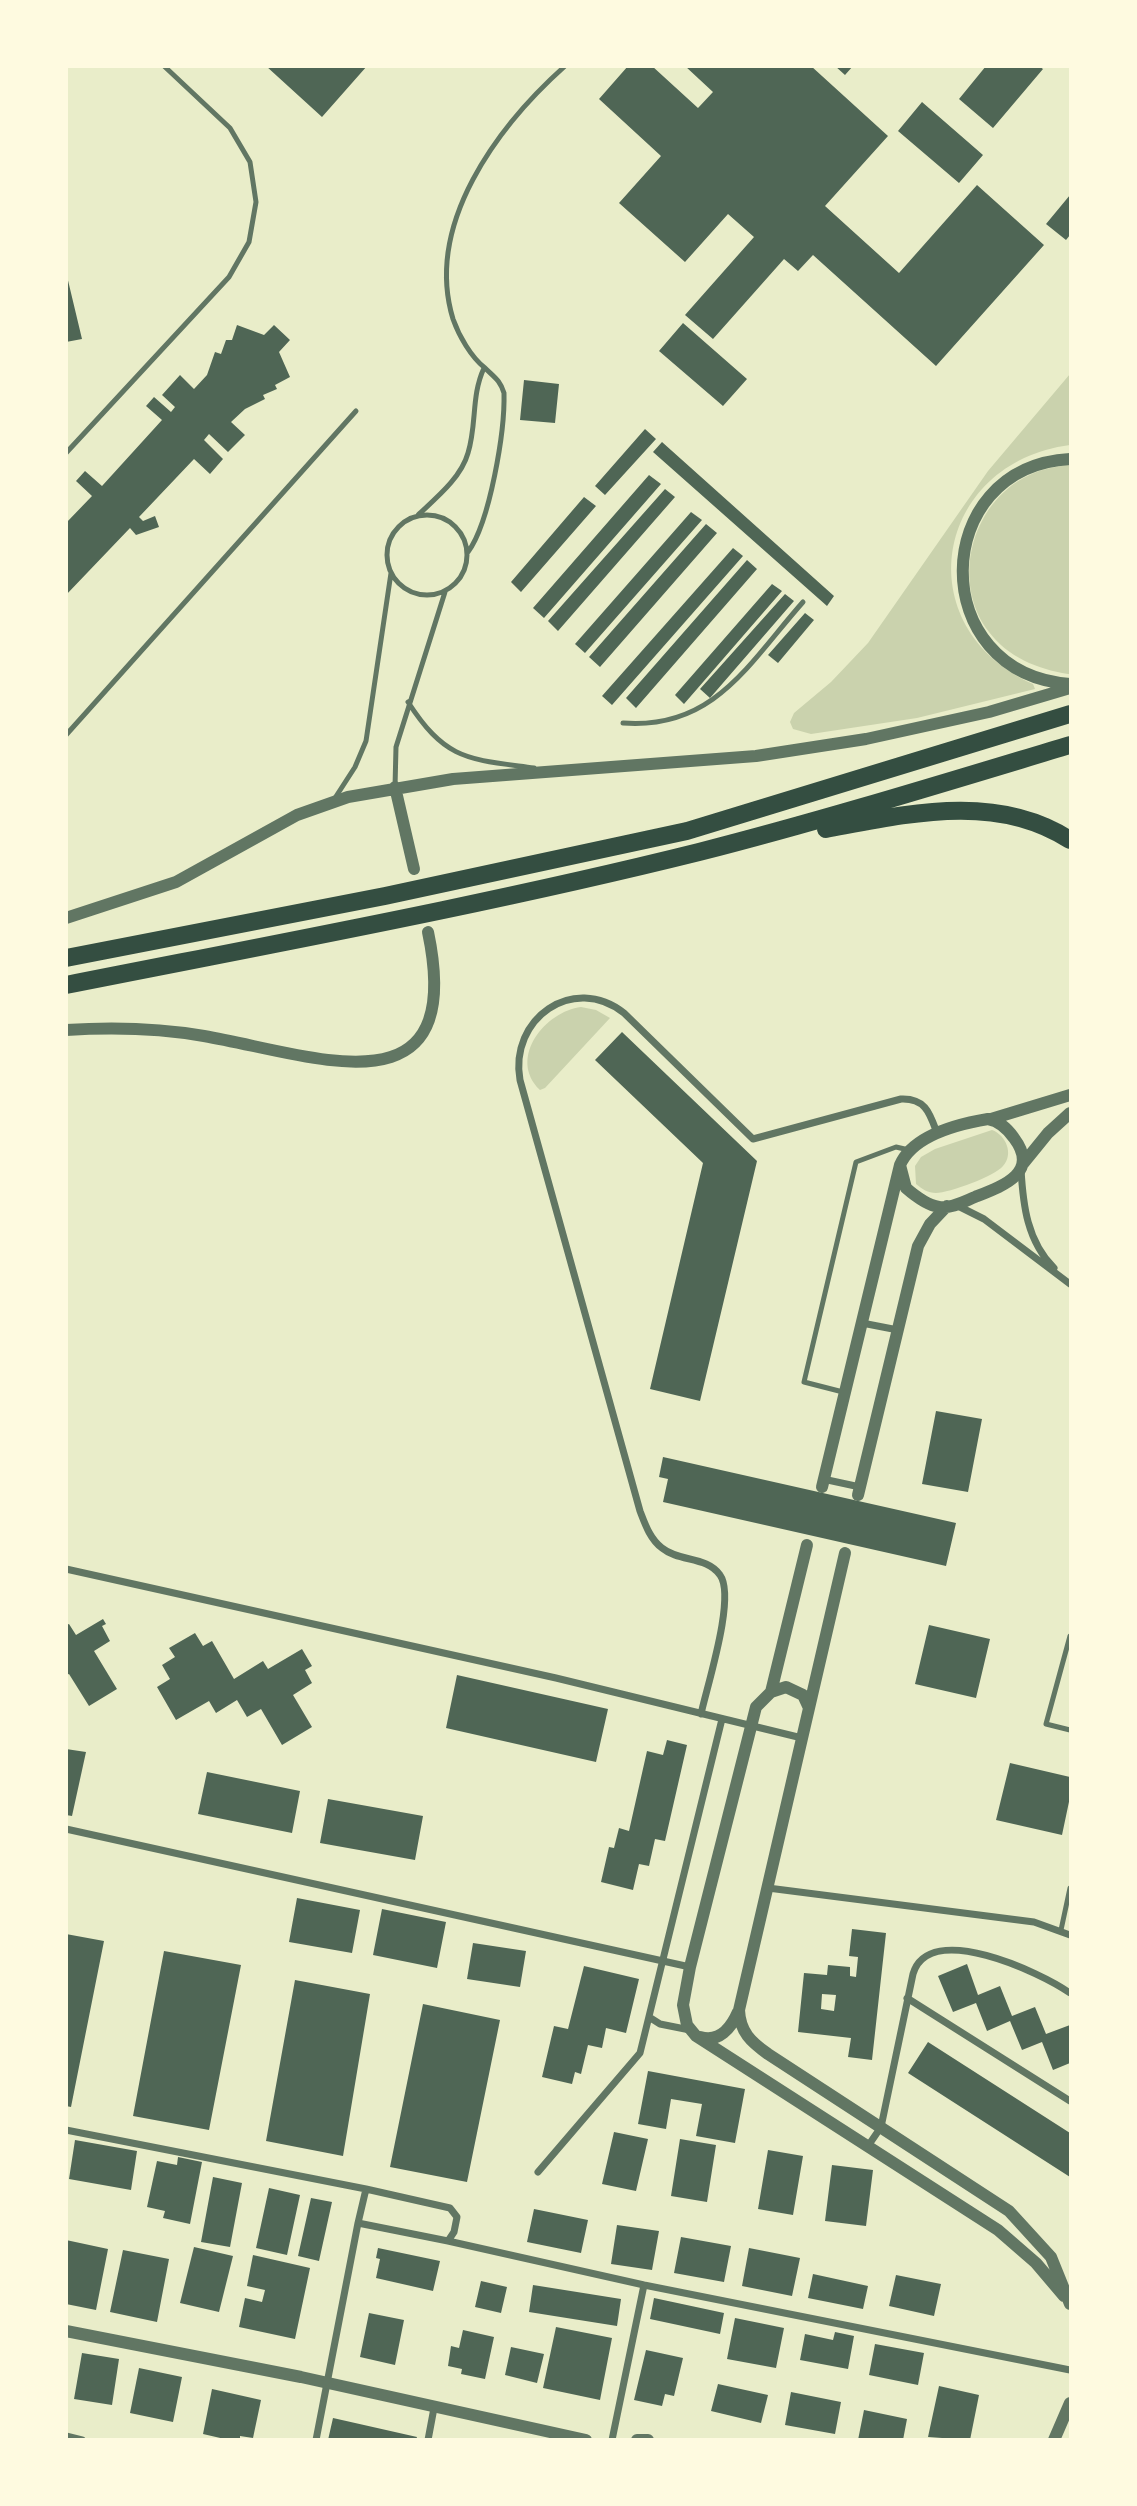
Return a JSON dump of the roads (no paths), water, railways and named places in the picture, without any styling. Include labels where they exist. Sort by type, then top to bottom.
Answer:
[{"type":"highway","points":[[66,958],[385,896],[687,831],[1070,714]]},
{"type":"highway","points":[[66,985],[390,921],[695,853],[804,825],[1070,745]]},
{"type":"highway","points":[[695,853],[942,810],[979,811],[1021,819],[1050,828],[1070,840]]},
{"type":"street","points":[[1070,459],[1034,465],[1017,474],[992,495],[966,537],[961,571],[966,607],[972,622],[991,645],[1016,666],[1039,677],[1070,686]]},
{"type":"street","points":[[66,918],[176,882],[282,822],[332,802],[394,787],[554,770],[726,760],[852,741],[989,712],[1070,686]]},
{"type":"street","points":[[394,787],[414,869]]},
{"type":"street","points":[[66,1030],[154,1029],[352,1063],[385,1061],[414,1044],[430,1020],[436,988],[428,932]]},
{"type":"street","points":[[701,1713],[724,1611],[724,1585],[719,1573],[710,1566],[673,1555],[660,1547],[640,1511],[520,1080],[518,1053],[522,1040],[534,1019],[552,1005],[566,999],[599,1000],[624,1013],[753,1139],[901,1098],[914,1099],[926,1107],[937,1134]]},
{"type":"street","points":[[951,1205],[933,1220],[921,1239],[859,1491],[822,1483],[900,1165],[909,1150],[937,1134],[1070,1095]]},
{"type":"street","points":[[900,1165],[902,1181],[909,1191],[934,1206],[951,1205],[1000,1187],[1021,1168],[1048,1133],[1070,1113]]},
{"type":"street","points":[[991,1119],[1004,1127],[1016,1141],[1021,1153],[1025,1206],[1034,1239],[1041,1253],[1070,1283]]},
{"type":"street","points":[[951,1205],[984,1219],[1070,1283]]},
{"type":"street","points":[[862,1323],[898,1330]]},
{"type":"street","points":[[771,1692],[807,1545]]},
{"type":"street","points":[[649,2017],[660,2024],[708,2039],[722,2034],[730,2027],[739,2010],[845,1553]]},
{"type":"street","points":[[66,1569],[545,1675],[802,1738]]},
{"type":"street","points":[[809,1707],[805,1697],[793,1688],[782,1688],[771,1692],[759,1702],[750,1726],[690,1967],[683,2005],[693,2033],[1006,2236],[1045,2272],[1070,2304]]},
{"type":"street","points":[[538,2172],[640,2053],[722,1719]]},
{"type":"street","points":[[66,1829],[690,1967]]},
{"type":"street","points":[[768,1888],[1021,1920],[1061,1930],[1070,1935]]},
{"type":"street","points":[[868,2146],[881,2127],[907,1998],[916,1964],[923,1956],[933,1952],[991,1956],[1030,1971],[1070,1993]]},
{"type":"street","points":[[907,1998],[1070,2101]]},
{"type":"street","points":[[739,2010],[743,2029],[752,2042],[988,2195],[1018,2219],[1051,2257],[1070,2304]]},
{"type":"street","points":[[66,2130],[450,2208],[455,2213],[457,2222],[448,2241]]},
{"type":"street","points":[[316,2440],[366,2189]]},
{"type":"street","points":[[358,2223],[644,2285],[1070,2370]]},
{"type":"street","points":[[612,2440],[644,2285]]},
{"type":"street","points":[[66,2331],[586,2440]]},
{"type":"street","points":[[1054,2440],[1067,2423],[1070,2406]]},
{"type":"street","points":[[428,2440],[434,2408]]},
{"type":"street","points":[[66,2436],[82,2440]]},
{"type":"street","points":[[636,2440],[648,2440]]},
{"type":"lane","points":[[66,453],[229,277],[249,242],[256,202],[250,162],[230,128],[164,66]]},
{"type":"lane","points":[[484,368],[475,393],[466,460],[453,480],[417,516],[401,524],[391,538],[387,556],[391,573],[397,582],[414,594],[435,595],[446,592],[461,579],[468,552],[477,539],[486,513],[504,406],[500,383],[484,368],[465,343],[453,319],[448,284],[456,223],[470,187],[491,150],[533,98],[565,66]]},
{"type":"lane","points":[[66,735],[356,411]]},
{"type":"lane","points":[[417,516],[440,516],[451,522],[466,541],[468,552]]},
{"type":"lane","points":[[332,802],[355,767],[366,741],[391,573]]},
{"type":"lane","points":[[394,787],[395,755],[408,702],[446,592]]},
{"type":"lane","points":[[623,723],[669,722],[711,702],[803,602]]},
{"type":"lane","points":[[408,702],[435,739],[456,753],[471,758],[554,770]]},
{"type":"lane","points":[[843,1392],[804,1382],[856,1162],[896,1147],[909,1150]]},
{"type":"lane","points":[[1070,1636],[1046,1724],[1070,1730]]},
{"type":"lane","points":[[1061,1930],[1070,1888]]}]
